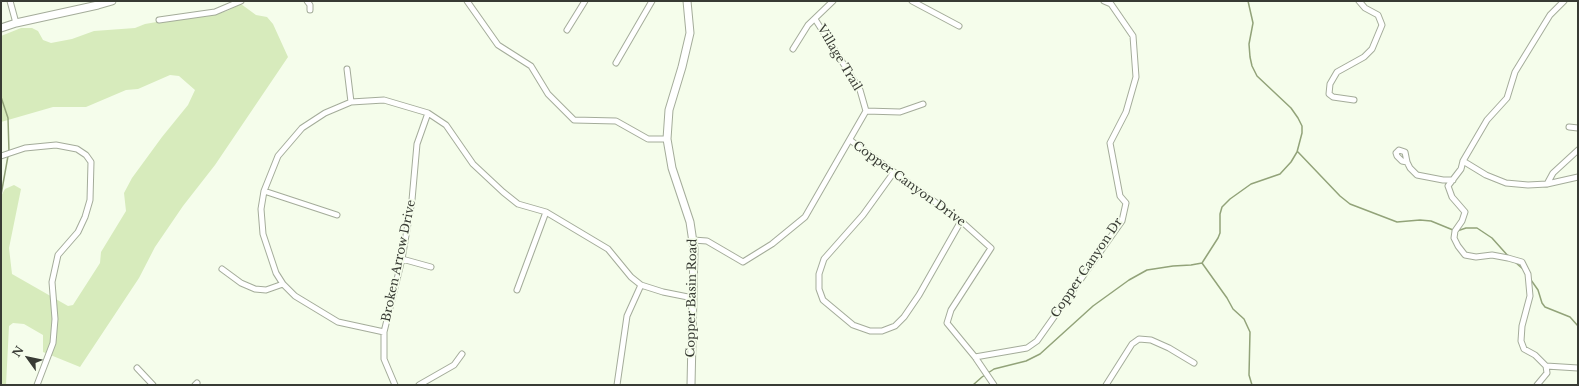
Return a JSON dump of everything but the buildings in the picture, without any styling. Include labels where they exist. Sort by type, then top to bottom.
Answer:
[{"type":"street","points":[[10,1],[16,23]]},
{"type":"street","points":[[1,28],[16,23],[112,1]]},
{"type":"street","points":[[159,20],[215,12],[241,1]]},
{"type":"street","points":[[307,1],[310,5],[310,10]]},
{"type":"street","points":[[467,1],[498,45],[531,66],[548,94],[574,120],[616,121],[648,139],[667,139]]},
{"type":"street","points":[[567,30],[585,1]]},
{"type":"street","points":[[616,63],[652,1]]},
{"type":"street","name":"Copper Basin Road","points":[[687,1],[690,33],[682,67],[669,110],[667,139],[672,168],[690,222],[693,240],[691,385]]},
{"type":"street","points":[[793,49],[808,25],[833,1]]},
{"type":"street","points":[[912,1],[959,26]]},
{"type":"street","name":"Copper Canyon Dr","points":[[975,357],[1027,348],[1037,341],[1122,221],[1126,203],[1120,196],[1110,143],[1126,112],[1136,77],[1133,36],[1111,4],[1104,1]]},
{"type":"street","points":[[1354,100],[1333,97],[1329,94],[1330,84],[1337,72],[1364,58],[1372,49],[1382,25],[1378,15],[1365,8],[1359,1]]},
{"type":"street","points":[[1538,385],[1547,373],[1546,366],[1535,355],[1524,349],[1521,341],[1522,326],[1530,296],[1528,274],[1522,262],[1492,255],[1476,257],[1466,255],[1458,246],[1454,238],[1455,231],[1462,221],[1465,212],[1452,197],[1448,186],[1461,169],[1487,120],[1507,98],[1515,72],[1550,15],[1564,1]]},
{"type":"street","name":"Village Trail","points":[[815,19],[860,90],[866,112]]},
{"type":"street","points":[[346,69],[351,102]]},
{"type":"street","points":[[384,332],[338,322],[295,296],[283,284],[276,273],[263,234],[261,209],[264,191],[278,156],[302,128],[325,113],[351,102],[384,100],[428,113],[446,126],[473,164],[518,204],[546,212],[608,249],[631,277],[641,285],[663,292],[693,298]]},
{"type":"street","points":[[850,140],[866,112],[900,112],[923,104]]},
{"type":"street","name":"Broken Arrow Drive","points":[[395,385],[384,359],[384,332],[402,259],[412,200],[417,144],[428,113]]},
{"type":"street","points":[[1569,127],[1578,128]]},
{"type":"street","name":"Copper Canyon Drive","points":[[693,240],[707,241],[743,262],[772,244],[805,217],[850,140],[961,221],[991,248],[950,310],[947,323],[975,357],[994,385]]},
{"type":"street","points":[[1,156],[25,148],[56,145],[77,149],[86,155],[90,162],[90,200],[85,217],[78,232],[58,255],[52,282],[55,319],[53,343],[38,385]]},
{"type":"street","points":[[1547,184],[1553,173],[1578,150]]},
{"type":"street","points":[[1464,161],[1486,175],[1506,183],[1528,185],[1547,184],[1578,177]]},
{"type":"street","points":[[1407,162],[1410,168],[1417,175],[1443,180],[1453,180]]},
{"type":"street","points":[[894,172],[863,216],[824,259],[819,274],[819,289],[823,300],[853,325],[870,332],[882,331],[895,326],[904,317],[919,295],[961,221]]},
{"type":"street","points":[[264,191],[338,215]]},
{"type":"street","points":[[517,290],[546,212]]},
{"type":"street","points":[[402,259],[431,267]]},
{"type":"street","points":[[222,269],[241,284],[255,289],[266,290],[283,284]]},
{"type":"street","points":[[617,385],[627,316],[641,285]]},
{"type":"street","points":[[1106,385],[1132,344],[1139,339],[1151,340],[1194,362]]},
{"type":"street","points":[[419,385],[454,365],[462,354]]},
{"type":"street","points":[[1546,366],[1578,368]]},
{"type":"street","points":[[137,368],[153,385]]},
{"type":"green space","points":[[241,4],[256,15],[267,17],[273,24],[288,57],[215,165],[183,206],[155,247],[139,278],[80,367],[43,352],[43,335],[24,324],[13,323],[9,326],[6,385],[1,385],[1,196],[5,189],[14,185],[21,189],[9,248],[12,274],[68,306],[73,305],[100,263],[101,252],[126,211],[124,193],[132,178],[188,105],[195,90],[179,76],[170,75],[138,89],[126,90],[86,107],[53,107],[1,122],[1,36],[21,28],[32,28],[38,31],[43,40],[51,43],[72,39],[94,31],[135,28],[145,24],[174,19],[209,16],[227,11]]},
{"type":"waterway","points":[[973,385],[994,369],[1026,361],[1040,354],[1093,306],[1129,280],[1147,270],[1202,263],[1220,233],[1220,214],[1222,207],[1230,199],[1251,184],[1280,174],[1291,162],[1297,152],[1302,133],[1302,126],[1291,108],[1257,76],[1252,66],[1249,44],[1253,23],[1248,1]]},
{"type":"waterway","points":[[1,97],[8,118],[9,152]]},
{"type":"waterway","points":[[1298,152],[1340,196],[1350,204],[1397,222],[1420,220],[1431,221],[1453,230]]},
{"type":"waterway","points":[[1,195],[8,156]]},
{"type":"waterway","points":[[1457,231],[1466,228],[1477,228],[1492,238],[1509,257]]},
{"type":"waterway","points":[[1515,262],[1524,270]]},
{"type":"waterway","points":[[1202,263],[1233,309],[1244,319],[1250,332],[1249,375],[1252,385]]},
{"type":"waterway","points":[[1531,280],[1538,290],[1542,303],[1545,307],[1570,317],[1578,326]]}]
